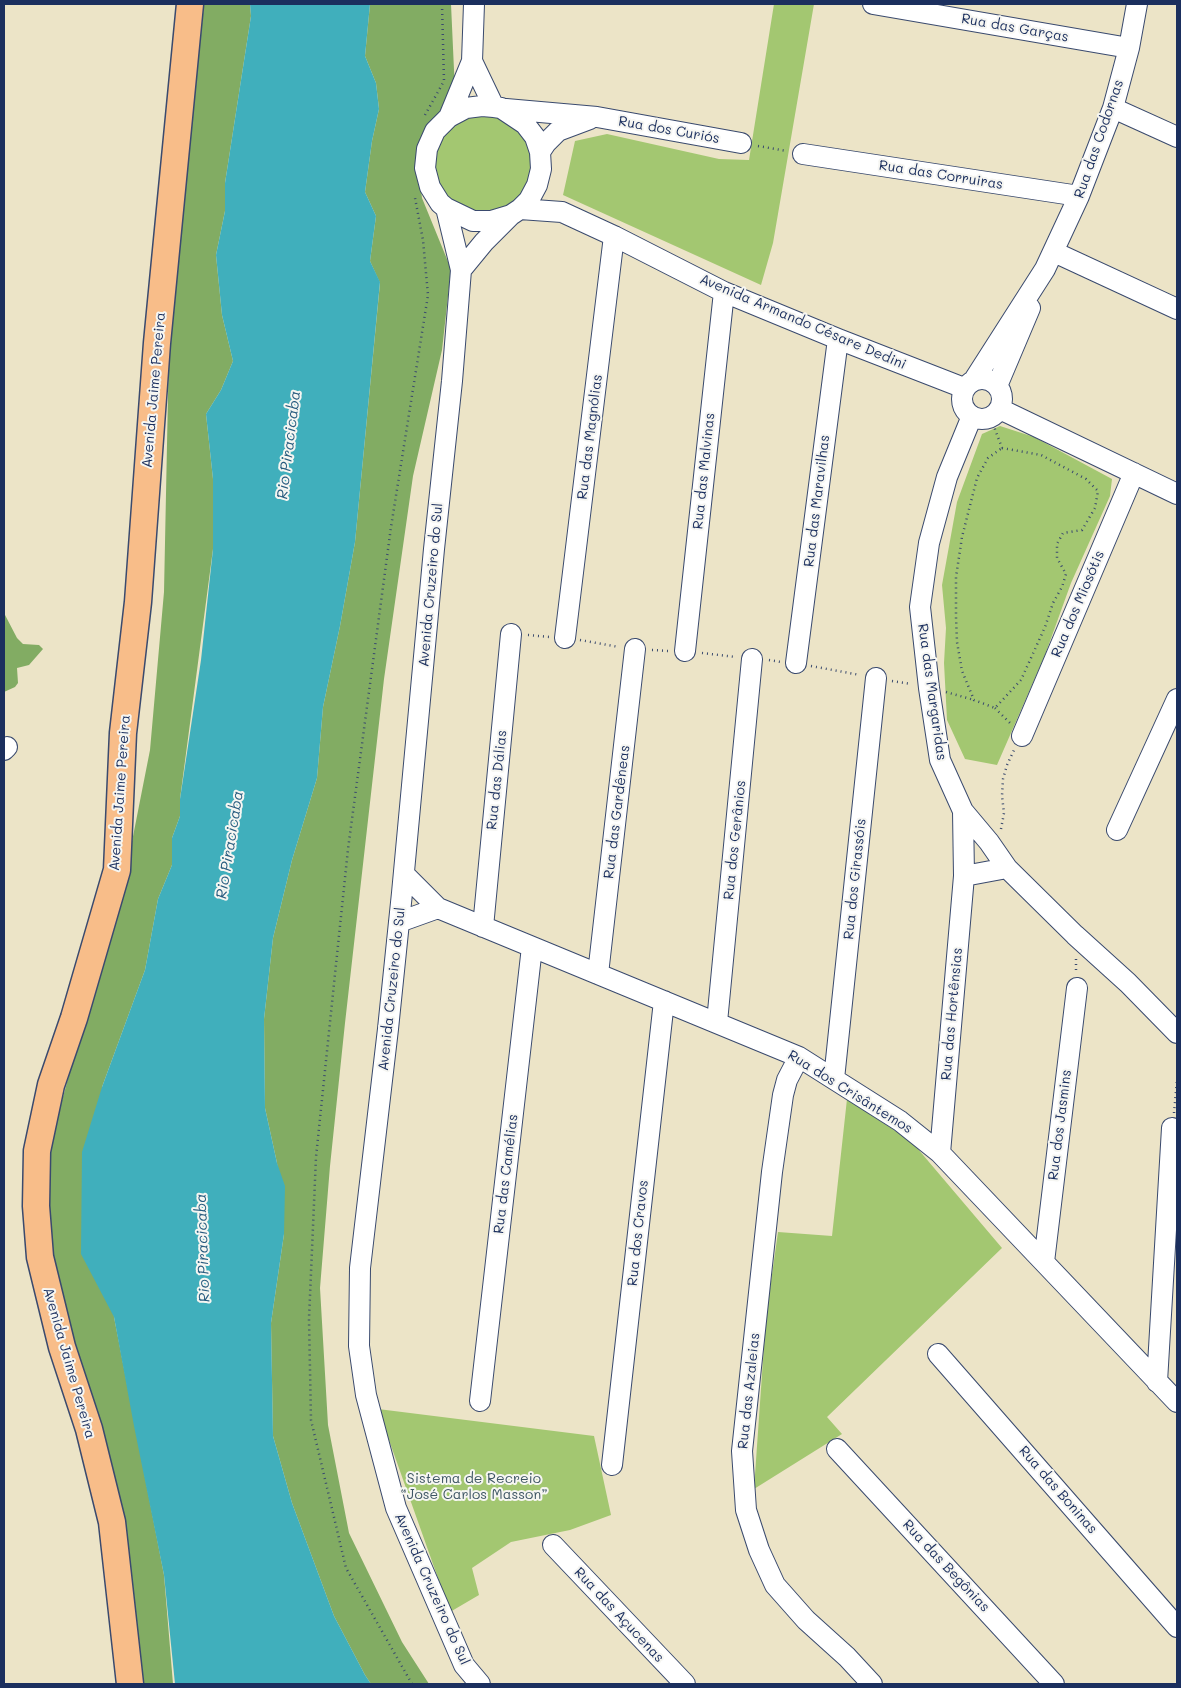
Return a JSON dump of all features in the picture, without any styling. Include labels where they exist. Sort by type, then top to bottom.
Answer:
[{"type":"main road","name":"Avenida Jaime Pereira","points":[[114,1684],[96,1526],[75,1437],[49,1350],[27,1262],[23,1205],[24,1156],[35,1085],[103,870],[109,726],[122,609],[140,332],[175,4]]},
{"type":"main road","name":"Avenida Jaime Pereira","points":[[130,1684],[112,1522],[89,1429],[62,1347],[40,1257],[36,1206],[37,1151],[51,1085],[74,1018],[117,870],[123,733],[138,602],[157,343],[190,4]]},
{"type":"street","points":[[449,117],[472,61],[474,4]]},
{"type":"street","name":"Rua das Garças","points":[[873,4],[1129,48]]},
{"type":"street","name":"Rua das Codornas","points":[[998,386],[1050,260],[1079,196],[1113,108],[1129,48],[1137,4]]},
{"type":"street","points":[[472,61],[498,108]]},
{"type":"street","points":[[461,270],[484,242],[529,200],[537,185],[541,169],[540,152],[534,137],[525,124],[498,108],[482,106],[466,108],[449,117],[435,131],[427,149],[425,168],[430,187],[440,203],[446,208],[473,221],[491,221],[515,212]]},
{"type":"street","name":"Rua dos Curiós","points":[[498,108],[597,118],[741,143]]},
{"type":"street","points":[[1113,108],[1177,138]]},
{"type":"street","name":"Rua dos Curiós","points":[[540,152],[558,131],[571,125],[597,118]]},
{"type":"street","name":"Rua das Corruiras","points":[[803,154],[1079,196]]},
{"type":"street","name":"Avenida Armando Césare Dedini","points":[[537,185],[562,212],[614,236],[724,292],[838,339],[969,384]]},
{"type":"street","name":"Avenida Cruzeiro do Sul","points":[[446,208],[461,270],[452,382],[434,549],[404,874],[360,1268],[359,1346],[366,1395],[396,1508],[464,1665],[480,1684]]},
{"type":"street","name":"Avenida Armando Césare Dedini","points":[[515,212],[562,212]]},
{"type":"street","name":"Rua das Magnólias","points":[[565,638],[614,236]]},
{"type":"street","points":[[1050,260],[1177,309]]},
{"type":"street","name":"Rua das Codornas","points":[[969,384],[1050,260]]},
{"type":"street","name":"Rua das Malvinas","points":[[685,651],[724,292]]},
{"type":"street","name":"Rua das Maravilhas","points":[[796,663],[838,339]]},
{"type":"street","points":[[987,414],[1002,397],[998,386],[987,379],[969,384],[962,401],[967,412],[987,414],[1134,473],[1177,494]]},
{"type":"street","name":"Rua das Margaridas","points":[[987,414],[947,477],[929,543],[920,608],[929,688],[940,760],[963,811],[989,842],[1007,868],[1075,935],[1128,983],[1177,1033]]},
{"type":"street","name":"Rua dos Miosótis","points":[[1022,736],[1134,473]]},
{"type":"street","name":"Rua das Dálias","points":[[483,927],[511,634]]},
{"type":"street","name":"Rua das Gardêneas","points":[[598,974],[635,649]]},
{"type":"street","name":"Rua dos Gerânios","points":[[717,1022],[752,658]]},
{"type":"street","name":"Rua dos Girassóis","points":[[834,1079],[876,678]]},
{"type":"street","points":[[1117,830],[1177,699]]},
{"type":"street","name":"Rua das Hortênsias","points":[[940,1153],[964,876],[963,811]]},
{"type":"street","points":[[964,876],[989,842]]},
{"type":"street","points":[[964,876],[1007,868]]},
{"type":"street","name":"Rua dos Crisântemos","points":[[404,874],[438,908],[799,1057],[900,1120],[940,1153],[1177,1402]]},
{"type":"street","points":[[399,922],[438,908]]},
{"type":"street","name":"Rua das Camélias","points":[[480,1401],[532,947]]},
{"type":"street","name":"Rua dos Jasmins","points":[[1044,1262],[1077,988]]},
{"type":"street","name":"Rua dos Cravos","points":[[612,1465],[664,1001]]},
{"type":"street","name":"Rua das Azaleias","points":[[799,1057],[787,1080],[783,1095],[772,1172],[742,1451],[746,1510],[759,1550],[776,1585],[806,1620],[847,1657],[872,1684]]},
{"type":"street","points":[[1157,1382],[1172,1128]]},
{"type":"street","name":"Rua das Boninas","points":[[938,1354],[1177,1627]]},
{"type":"street","name":"Rua das Begônias","points":[[837,1449],[1054,1684]]},
{"type":"street","name":"Rua das Açucenas","points":[[553,1546],[685,1684]]},
{"type":"path","points":[[422,122],[444,81],[442,4]]},
{"type":"path","points":[[741,143],[803,154]]},
{"type":"path","points":[[412,1684],[346,1568],[311,1420],[309,1319],[316,1157],[348,849],[391,527],[428,295],[423,240],[415,197]]},
{"type":"path","points":[[987,414],[1002,448]]},
{"type":"path","points":[[1002,448],[1041,454],[1086,479],[1098,491],[1095,508],[1082,530],[1063,533],[1057,544],[1057,558],[1066,574],[1062,587],[1053,603],[1045,627],[1021,680],[996,708],[974,700],[962,671],[957,642],[956,577],[962,537],[975,484],[988,458],[1002,448]]},
{"type":"path","points":[[989,842],[1002,827],[1004,813],[1003,779],[1007,764],[1022,736]]},
{"type":"path","points":[[1075,935],[1077,988]]},
{"type":"path","points":[[1172,1128],[1177,1080]]},
{"type":"green space","points":[[204,4],[250,4],[251,16],[225,183],[225,211],[216,255],[222,315],[233,361],[221,390],[206,414],[213,479],[213,549],[180,799],[180,816],[172,838],[172,865],[158,899],[145,970],[102,1087],[114,1317],[164,1575],[173,1684],[138,1684],[51,1253],[46,1203],[48,1150],[125,877],[150,750],[164,592],[169,346]]},
{"type":"green space","points":[[370,4],[451,4],[455,92],[446,113],[425,129],[418,166],[422,198],[451,269],[442,350],[413,476],[384,679],[345,1023],[330,1166],[320,1288],[328,1425],[349,1533],[402,1642],[429,1684],[371,1684],[365,1675],[334,1616],[292,1503],[273,1436],[271,1323],[284,1234],[277,1163],[265,1108],[264,1019],[273,938],[292,860],[317,778],[323,707],[355,542],[380,283],[370,261],[376,216],[365,192],[372,141],[379,109],[376,83],[365,56]]},
{"type":"green space","points":[[774,4],[814,4],[773,243],[761,285],[563,195],[575,141],[607,134],[719,159],[749,160]]},
{"type":"green space","points":[[483,114],[502,118],[518,128],[528,144],[532,163],[528,182],[518,198],[502,208],[483,212],[464,208],[448,198],[438,182],[434,163],[438,144],[448,128],[464,118]]},
{"type":"green space","points":[[1000,426],[1034,437],[1112,479],[1110,496],[1071,583],[1045,655],[997,765],[965,759],[947,720],[944,663],[946,628],[942,585],[957,502],[982,434]]},
{"type":"green space","points":[[4,613],[17,638],[23,644],[39,645],[43,649],[29,665],[17,668],[18,683],[15,687],[4,692]]},
{"type":"green space","points":[[847,1099],[912,1142],[1002,1248],[827,1417],[842,1434],[754,1489],[766,1317],[778,1232],[832,1236]]},
{"type":"green space","name":"Sistema de Recreio “José Carlos Masson”","points":[[378,1409],[594,1436],[611,1515],[570,1530],[511,1542],[472,1568],[479,1595],[450,1612]]},
{"type":"water","name":"Rio Piracicaba","points":[[250,4],[370,4],[365,56],[376,83],[379,109],[372,141],[365,192],[376,216],[370,261],[380,282],[355,542],[323,707],[317,778],[292,860],[273,938],[264,1019],[265,1108],[277,1163],[285,1186],[284,1234],[271,1323],[273,1436],[292,1503],[334,1616],[371,1684],[175,1684],[164,1575],[114,1317],[81,1254],[82,1152],[102,1087],[145,970],[158,899],[172,865],[172,838],[180,816],[180,799],[201,660],[213,549],[213,479],[206,414],[221,390],[233,361],[222,315],[216,255],[225,211],[225,183],[251,16]]}]
